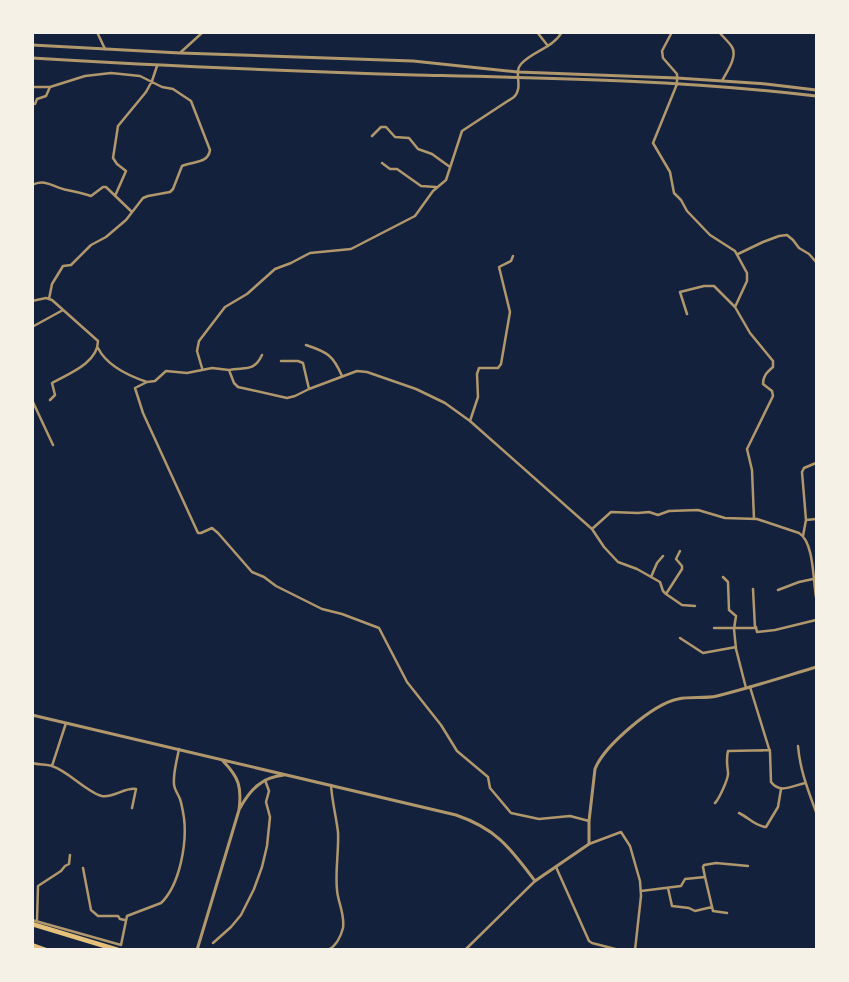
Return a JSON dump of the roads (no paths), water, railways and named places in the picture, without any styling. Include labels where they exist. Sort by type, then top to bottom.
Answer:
[{"type":"highway","points":[[35,922],[118,950]]},
{"type":"highway","points":[[32,945],[46,950]]},
{"type":"street","points":[[97,32],[105,49]]},
{"type":"street","points":[[180,53],[203,32]]},
{"type":"street","points":[[536,32],[548,46]]},
{"type":"street","points":[[202,368],[197,351],[199,341],[225,307],[246,294],[275,268],[291,263],[310,253],[351,249],[411,218],[417,213],[432,191],[446,180],[462,131],[514,97],[519,90],[519,68],[525,60],[548,46],[562,32]]},
{"type":"street","points":[[672,32],[662,51],[663,58],[677,74],[677,84],[654,143],[670,172],[673,190],[683,202],[687,211],[710,235],[738,254],[748,278],[735,307]]},
{"type":"street","points":[[719,32],[734,51],[729,68],[722,81]]},
{"type":"street","points":[[32,45],[180,53],[413,61],[518,74],[768,90],[816,96]]},
{"type":"street","points":[[32,58],[157,66],[404,74],[518,74],[677,78],[766,84],[816,90]]},
{"type":"street","points":[[115,196],[126,172],[113,158],[118,126],[141,99],[152,82],[157,66]]},
{"type":"street","points":[[32,87],[50,86],[85,76],[111,73],[140,76],[173,90],[191,101],[206,135],[210,153],[203,161],[182,166],[170,192],[146,197],[106,237],[91,245],[72,264],[63,266],[52,284],[49,298]]},
{"type":"street","points":[[35,104],[37,99],[48,94],[50,86]]},
{"type":"street","points":[[372,136],[381,127],[386,127],[395,137],[409,138],[418,149],[430,152],[450,167]]},
{"type":"street","points":[[382,163],[390,170],[397,169],[419,185],[437,187]]},
{"type":"street","points":[[32,184],[44,182],[63,189],[80,191],[91,196],[104,187],[132,212]]},
{"type":"street","points":[[738,254],[763,242],[787,235],[816,262]]},
{"type":"street","points":[[470,421],[478,397],[477,370],[481,367],[498,368],[501,364],[510,312],[499,267],[511,261],[513,256]]},
{"type":"street","points":[[687,314],[680,292],[704,286],[718,288],[735,307],[752,336],[773,363],[763,380],[763,384],[772,391],[773,396],[747,449],[752,470],[754,519]]},
{"type":"street","points":[[32,301],[49,298]]},
{"type":"street","points":[[49,298],[97,339],[98,348],[107,360],[127,375],[147,382]]},
{"type":"street","points":[[32,327],[63,310]]},
{"type":"street","points":[[306,345],[319,349],[331,356],[342,376]]},
{"type":"street","points":[[50,400],[55,395],[52,383],[85,364],[98,348]]},
{"type":"street","points":[[262,355],[256,366],[230,370],[202,368],[187,372],[169,370],[155,381],[137,386],[135,391],[143,413],[198,533],[212,528],[218,532],[252,572],[322,609],[342,614],[379,628],[407,682],[441,725],[458,752],[488,777],[490,788],[511,813],[539,820],[570,816],[589,821]]},
{"type":"street","points":[[281,361],[298,361],[302,363],[309,389]]},
{"type":"street","points":[[230,370],[235,386],[291,398],[354,371],[362,371],[421,391],[470,421],[592,529],[615,560],[660,582],[663,591],[682,605],[695,606]]},
{"type":"street","points":[[32,400],[53,445]]},
{"type":"street","points":[[803,536],[806,520],[802,472],[804,468],[816,463]]},
{"type":"street","points":[[592,529],[608,514],[614,512],[649,512],[658,515],[669,511],[698,510],[725,518],[754,519],[799,533],[803,536],[810,548],[816,597]]},
{"type":"street","points":[[806,520],[816,519]]},
{"type":"street","points":[[666,594],[682,569],[682,566],[676,559],[680,550]]},
{"type":"street","points":[[651,577],[657,563],[663,556]]},
{"type":"street","points":[[723,577],[728,582],[729,610],[736,616],[734,629],[736,647],[770,750],[771,782],[781,789],[805,783]]},
{"type":"street","points":[[778,590],[813,579]]},
{"type":"street","points":[[754,590],[757,632],[816,620]]},
{"type":"street","points":[[714,628],[756,628]]},
{"type":"street","points":[[680,638],[703,653],[736,647]]},
{"type":"street","points":[[589,844],[589,821],[597,763],[620,737],[646,713],[674,700],[714,697],[816,667]]},
{"type":"street","points":[[32,715],[456,815],[475,822],[493,833],[510,848],[535,881]]},
{"type":"street","points":[[52,766],[66,723]]},
{"type":"street","points":[[798,746],[800,765],[805,783],[815,802],[816,812]]},
{"type":"street","points":[[32,920],[120,945],[127,916],[161,903],[170,892],[179,870],[182,856],[185,828],[184,817],[180,798],[174,784],[179,749]]},
{"type":"street","points":[[715,802],[720,796],[728,774],[726,768],[728,751],[770,750]]},
{"type":"street","points":[[197,950],[239,810],[240,789],[234,775],[222,760]]},
{"type":"street","points":[[32,763],[52,766],[80,781],[95,794],[110,796],[132,788],[136,789],[132,808]]},
{"type":"street","points":[[239,810],[252,789],[264,780],[287,775]]},
{"type":"street","points":[[213,943],[241,915],[262,867],[267,846],[270,817],[266,799],[269,791],[264,780]]},
{"type":"street","points":[[328,950],[335,944],[343,929],[344,917],[337,892],[338,835],[331,786]]},
{"type":"street","points":[[739,813],[745,815],[758,825],[766,827],[778,807],[781,789]]},
{"type":"street","points":[[465,950],[535,881],[589,844],[619,832],[623,832],[630,846],[640,881],[641,891],[635,950]]},
{"type":"street","points":[[35,922],[38,886],[69,864],[70,855]]},
{"type":"street","points":[[727,912],[714,912],[703,867],[704,865],[716,863],[748,866]]},
{"type":"street","points":[[556,867],[589,941],[619,950]]},
{"type":"street","points":[[83,868],[91,910],[98,916],[118,916],[120,919],[125,920]]},
{"type":"street","points":[[641,891],[681,886],[685,879],[705,877]]},
{"type":"street","points":[[668,888],[672,906],[689,908],[695,911],[712,907]]}]
